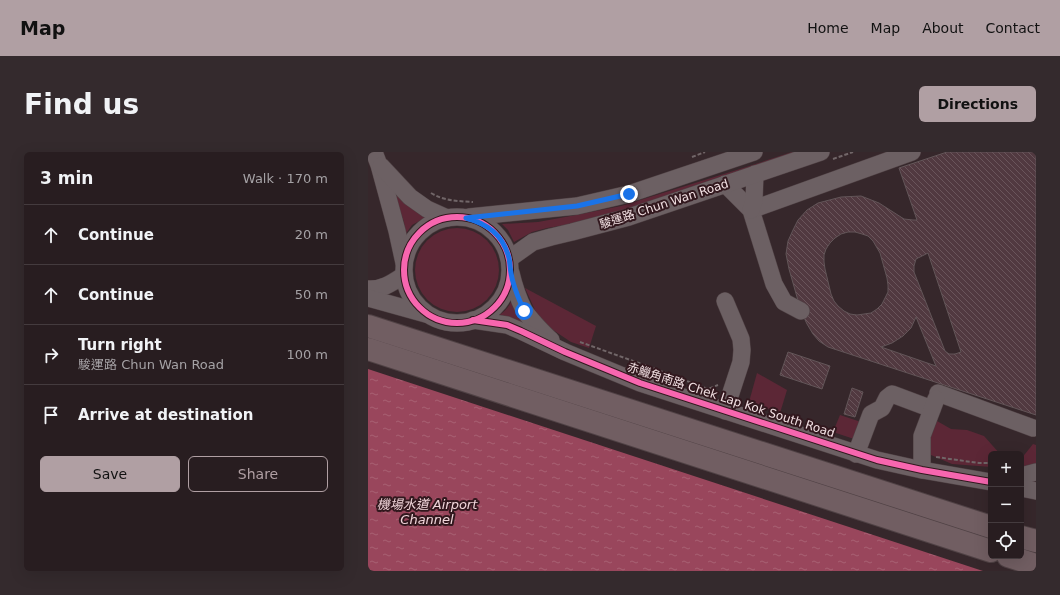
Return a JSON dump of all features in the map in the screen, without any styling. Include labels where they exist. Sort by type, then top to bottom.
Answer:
[{"type":"highway","points":[[368,326],[988,526]]},
{"type":"highway","points":[[368,350],[988,550]]},
{"type":"highway","points":[[1024,538],[1036,541]]},
{"type":"highway","points":[[1017,559],[1036,565]]},
{"type":"street","name":"駿運路 Chun Wan Road","points":[[466,218],[577,206],[622,196],[754,152]]},
{"type":"street","name":"駿運路 Chun Wan Road","points":[[510,266],[533,242],[629,217],[822,152]]},
{"type":"street","points":[[751,210],[912,152]]},
{"type":"street","points":[[377,158],[410,197],[427,209],[447,218]]},
{"type":"street","points":[[368,289],[372,290],[387,286],[404,269],[407,250],[414,238],[423,229],[434,222],[457,217],[479,221],[499,236],[505,247],[510,266],[509,281],[504,294],[496,306],[486,314],[473,320],[450,322],[439,319],[422,310],[408,292],[404,269],[397,231],[377,158]]},
{"type":"street","points":[[751,210],[754,201],[755,174]]},
{"type":"street","points":[[725,184],[751,210],[774,284],[784,302],[801,310]]},
{"type":"street","name":"赤鱲角南路 Chek Lap Kok South Road","points":[[510,266],[516,293],[524,311],[546,336],[565,352]]},
{"type":"street","points":[[368,298],[428,314]]},
{"type":"street","points":[[724,411],[741,362],[742,350],[741,340],[725,301]]},
{"type":"street","name":"赤鱲角南路 Chek Lap Kok South Road","points":[[473,320],[507,325],[640,384],[856,454],[922,470],[988,482]]},
{"type":"street","points":[[922,470],[922,436],[940,389],[1033,428]]},
{"type":"street","points":[[856,454],[871,414],[882,408],[887,398],[892,394],[932,410]]},
{"type":"street","points":[[1024,475],[1036,472]]},
{"type":"street","points":[[1024,489],[1036,491]]},
{"type":"path","points":[[690,158],[705,152]]},
{"type":"path","points":[[431,193],[438,197],[454,201],[479,202]]},
{"type":"shaded area","points":[[792,152],[814,152],[623,213],[532,232],[514,242],[508,230],[502,224],[538,222],[621,206]]},
{"type":"shaded area","points":[[392,188],[411,208],[425,218],[412,225],[405,235],[404,222]]},
{"type":"shaded area","points":[[457,228],[473,231],[487,240],[496,254],[499,270],[496,286],[487,300],[473,309],[457,312],[441,309],[427,300],[418,286],[415,270],[418,254],[427,240],[441,231]]},
{"type":"shaded area","points":[[525,288],[596,326],[589,348],[571,342],[547,326],[535,310]]},
{"type":"shaded area","points":[[512,298],[534,329],[498,316],[507,308]]},
{"type":"shaded area","points":[[757,373],[787,390],[780,413],[749,402]]},
{"type":"shaded area","points":[[840,415],[861,422],[854,439],[833,432]]},
{"type":"shaded area","points":[[937,421],[951,429],[967,430],[984,436],[997,451],[988,451],[988,467],[952,464],[931,455],[930,438]]},
{"type":"shaded area","points":[[1033,444],[1036,445],[1036,463],[1024,466],[1024,455]]},
{"type":"water","name":"機場水道 Airport Channel","points":[[368,356],[988,556],[988,559],[999,559],[1036,571],[368,571]]},
{"type":"pier","points":[[368,354],[988,555],[988,559],[999,559],[1036,571],[983,571],[368,369]]},
{"type":"building","points":[[947,152],[1036,152],[1036,415],[828,347],[819,341],[807,324],[801,311],[786,254],[788,241],[798,220],[807,210],[818,203],[841,197],[861,196],[879,203],[904,219],[917,220],[899,168]],"holes":[[[848,232],[855,232],[868,236],[873,241],[880,253],[887,278],[888,292],[882,304],[871,313],[857,315],[850,314],[838,306],[831,294],[825,269],[824,255],[826,249],[835,238]],[[928,253],[961,352],[949,354],[945,351],[914,272],[916,259]],[[916,317],[936,366],[881,347],[892,343],[903,336],[911,328]]]},
{"type":"building","points":[[788,352],[830,366],[822,389],[780,375]]},
{"type":"building","points":[[852,388],[863,392],[855,417],[844,414]]},
{"type":"cycle path","points":[[457,217],[477,221],[494,233],[506,250],[510,270],[506,290],[494,307],[477,319],[457,323],[437,319],[420,307],[408,290],[404,270],[408,250],[420,233],[437,221],[457,217]]},
{"type":"cycle path","points":[[473,320],[507,325],[565,352],[640,383],[877,460],[922,470],[988,481]]},
{"type":"route","points":[[524,311],[516,293],[510,273],[509,259],[499,236],[479,221],[466,218],[577,206],[629,194]]}]
